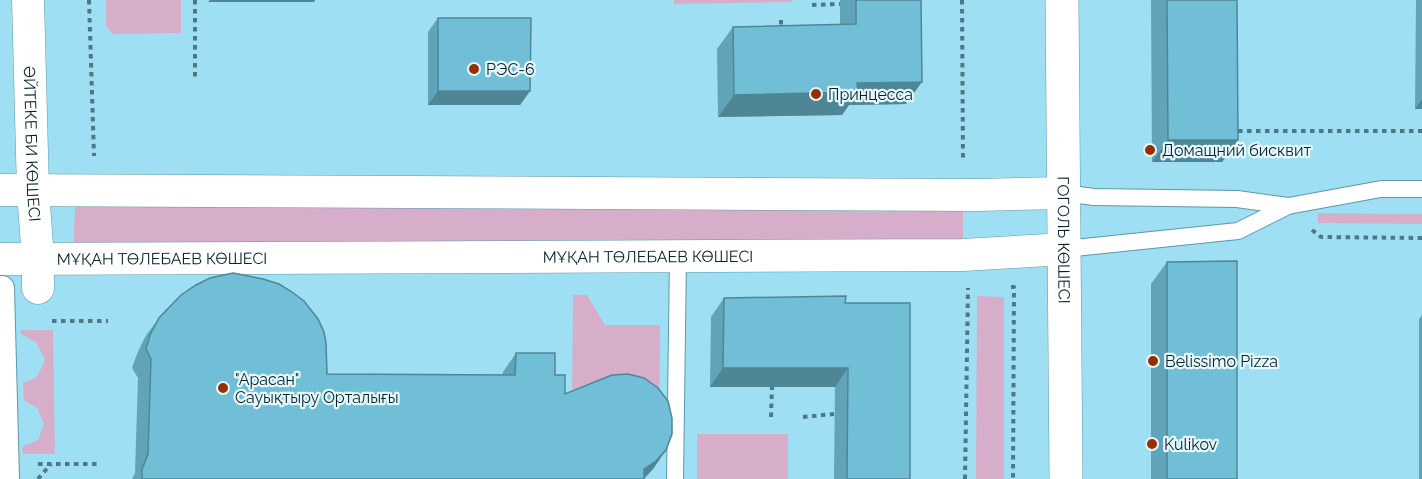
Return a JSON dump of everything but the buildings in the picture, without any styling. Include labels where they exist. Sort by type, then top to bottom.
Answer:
[{"type":"street","name":"ӘЙТЕКЕ БИ КӨШЕСІ","points":[[28,0],[33,191],[38,273]]},
{"type":"street","name":"ГОГОЛЬ КӨШЕСІ","points":[[1062,0],[1066,479]]},
{"type":"street","name":"МҰҚАН ТӨЛЕБАЕВ КӨШЕСІ","points":[[0,190],[951,195],[1063,193]]},
{"type":"street","name":"МҰҚАН ТӨЛЕБАЕВ КӨШЕСІ","points":[[1,274],[678,256],[980,254],[1065,249]]},
{"type":"street","points":[[1,274],[7,479]]},
{"type":"lane","name":"МҰҚАН ТӨЛЕБАЕВ КӨШЕСІ","points":[[1065,249],[1238,231],[1288,206],[1381,189],[1422,189]]},
{"type":"lane","name":"МҰҚАН ТӨЛЕБАЕВ КӨШЕСІ","points":[[1063,193],[1094,197],[1237,199],[1288,206]]},
{"type":"lane","points":[[675,479],[678,256]]},
{"type":"path","points":[[89,0],[94,156]]},
{"type":"path","points":[[195,0],[195,79]]},
{"type":"path","points":[[962,0],[963,160]]},
{"type":"path","points":[[812,5],[840,4]]},
{"type":"path","points":[[781,20],[782,38]]},
{"type":"path","points":[[1238,131],[1422,132]]},
{"type":"path","points":[[1288,206],[1320,237],[1422,238]]},
{"type":"path","points":[[965,479],[968,288],[980,254]]},
{"type":"path","points":[[1013,479],[1014,287]]},
{"type":"path","points":[[54,321],[108,321]]},
{"type":"path","points":[[771,417],[772,387]]},
{"type":"path","points":[[803,417],[834,414]]},
{"type":"path","points":[[38,479],[51,464],[97,464]]},
{"type":"shaded area","points":[[106,0],[181,0],[181,33],[113,34],[106,26]]},
{"type":"shaded area","points":[[674,0],[792,0],[792,2],[674,4]]},
{"type":"shaded area","points":[[76,191],[963,195],[963,255],[74,259]]},
{"type":"shaded area","points":[[1318,213],[1422,214],[1422,224],[1318,223]]},
{"type":"shaded area","points":[[573,295],[587,295],[605,325],[660,325],[659,437],[572,411]]},
{"type":"shaded area","points":[[977,296],[1004,297],[1004,479],[976,479]]},
{"type":"shaded area","points":[[21,330],[53,330],[55,454],[23,454],[22,447],[38,440],[44,424],[37,408],[24,400],[23,383],[37,377],[45,360],[36,342],[21,334]]},
{"type":"shaded area","points":[[697,434],[788,434],[788,479],[697,479]]},
{"type":"place","name":"РЭС-6","points":[[474,69]]},
{"type":"place","name":"Принцесса","points":[[816,94]]},
{"type":"place","name":"Домащний бисквит","points":[[1150,150]]},
{"type":"place","name":"Belissimo Pizza","points":[[1153,361]]},
{"type":"place","name":"\"Арасан\" Сауықтыру Орталығы","points":[[223,388]]},
{"type":"place","name":"Kulikov","points":[[1152,444]]}]
